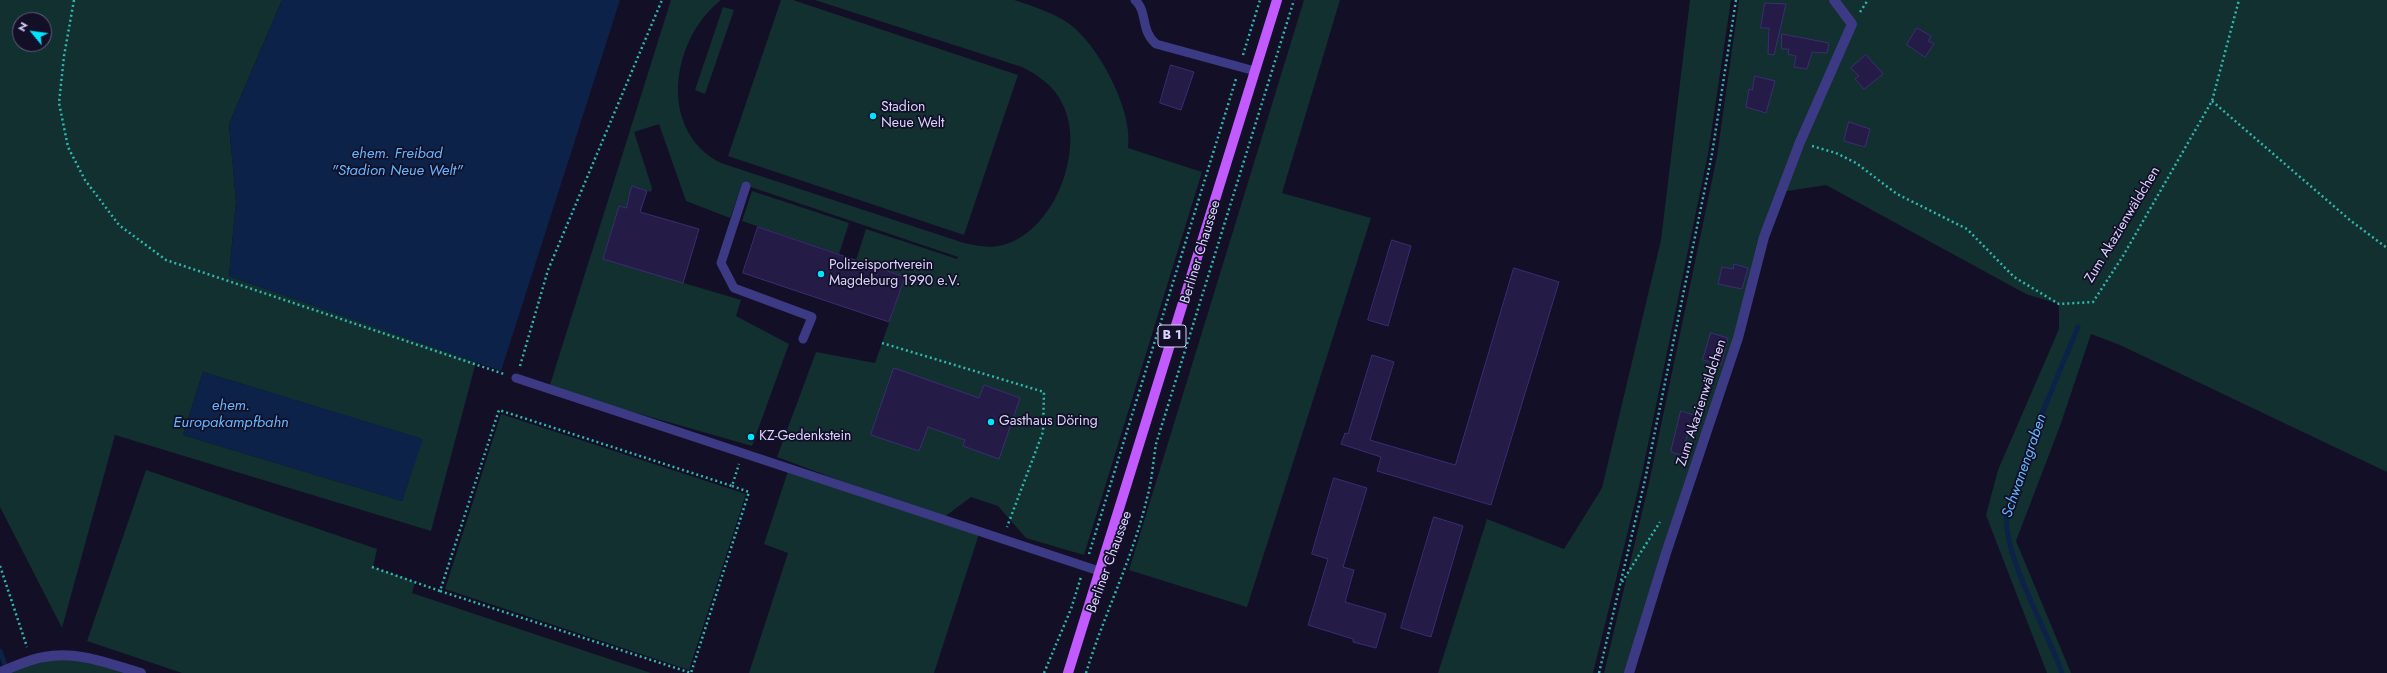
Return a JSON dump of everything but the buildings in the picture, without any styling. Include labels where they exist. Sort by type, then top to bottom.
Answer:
[{"type":"main road","name":"Berliner Chaussee","points":[[1068,673],[1277,0]]},
{"type":"street","name":"Zum Akazienwäldchen","points":[[1629,673],[1738,338],[1764,237],[1800,142],[1852,24],[1834,0]]},
{"type":"street","points":[[0,672],[31,660],[54,655],[71,656],[106,663],[141,673]]},
{"type":"lane","points":[[1135,0],[1141,7],[1147,33],[1156,44],[1255,71]]},
{"type":"lane","points":[[746,186],[721,263],[734,288],[812,317],[803,339]]},
{"type":"lane","points":[[516,378],[1099,571]]},
{"type":"path","points":[[74,0],[64,56],[59,103],[68,147],[85,180],[119,225],[166,260],[516,378],[548,270],[662,0]]},
{"type":"path","name":"Berliner Chaussee","points":[[1088,558],[1260,0]]},
{"type":"path","name":"Berliner Chaussee","points":[[1086,673],[1099,631],[1133,544],[1147,498],[1156,444],[1294,0]]},
{"type":"path","points":[[1599,673],[1645,480],[1712,154],[1736,0]]},
{"type":"path","name":"Zum Akazienwäldchen","points":[[1800,142],[1836,153],[1856,163],[1897,194],[1967,229],[2014,277],[2059,304],[2093,302],[2123,256],[2212,101],[2239,0]]},
{"type":"path","points":[[2212,101],[2351,222],[2387,248]]},
{"type":"path","points":[[882,343],[1044,392],[1043,432],[1002,538]]},
{"type":"path","points":[[372,567],[440,591],[690,673],[749,492],[499,410],[440,591]]},
{"type":"path","points":[[732,486],[742,452]]},
{"type":"path","points":[[1620,584],[1661,521]]},
{"type":"path","points":[[0,566],[31,660]]},
{"type":"path","name":"Berliner Chaussee","points":[[1044,673],[1071,609],[1082,574]]},
{"type":"green space","points":[[0,0],[282,0],[229,124],[236,201],[229,276],[476,362],[431,531],[115,435],[62,628],[0,507]],"holes":[[[203,372],[422,439],[402,501],[183,435]]]},
{"type":"green space","points":[[671,0],[721,0],[704,17],[691,37],[682,60],[678,84],[680,108],[687,130],[701,148],[721,163],[964,243],[990,247],[1006,244],[1023,235],[1039,222],[1052,205],[1061,185],[1068,163],[1070,142],[1068,121],[1059,97],[1050,86],[1022,67],[815,0],[1014,0],[1048,12],[1068,23],[1079,33],[1091,46],[1102,62],[1120,98],[1128,133],[1128,148],[1202,172],[1084,555],[1026,538],[998,506],[971,497],[943,518],[980,531],[934,673],[749,673],[788,553],[764,544],[789,468],[927,513],[777,457],[816,352],[875,363],[905,277],[856,260],[866,229],[957,259],[958,257],[742,184],[730,218],[686,201],[659,124],[634,132],[652,188],[651,192],[632,186],[628,202],[642,206],[641,212],[619,206],[603,259],[741,300],[736,316],[789,344],[752,446],[549,388]],"holes":[[[894,369],[971,395],[956,437],[928,427],[919,451],[871,435]],[[984,385],[1020,398],[998,458],[963,446]]]},
{"type":"green space","name":"Stadion Neue Welt","points":[[781,0],[793,0],[1018,75],[964,235],[728,156]]},
{"type":"green space","points":[[1304,0],[1340,0],[1282,193],[1371,218],[1247,607],[1129,570]]},
{"type":"green space","points":[[1690,0],[1731,0],[1708,154],[1641,478],[1593,673],[1438,673],[1487,519],[1564,549],[1602,488],[1661,240]]},
{"type":"green space","points":[[1739,0],[2387,0],[2387,472],[2120,345],[2091,334],[2060,426],[2016,541],[2071,673],[2047,673],[1986,515],[1998,470],[2059,329],[2059,304],[2026,294],[1826,185],[1781,192],[1738,338],[1629,673],[1604,673],[1649,483],[1717,156]]},
{"type":"green space","points":[[723,7],[734,10],[705,94],[695,90]]},
{"type":"green space","points":[[752,191],[849,223],[839,254],[742,221]]},
{"type":"green space","points":[[501,414],[746,494],[689,670],[445,589]]},
{"type":"green space","points":[[146,470],[377,549],[373,567],[415,582],[412,593],[651,673],[182,673],[87,641]]},
{"type":"green space","points":[[54,655],[141,673],[0,673]]},
{"type":"water","name":"ehem. Freibad \"Stadion Neue Welt\"","points":[[282,0],[620,0],[501,371],[229,276],[236,201],[229,124]]},
{"type":"water","name":"ehem. Europakampfbahn","points":[[203,372],[423,439],[402,501],[183,435]]},
{"type":"waterway","name":"Schwanengraben","points":[[2062,673],[2018,569],[2007,527],[2007,510],[2041,416],[2078,327]]},
{"type":"waterway","points":[[0,651],[7,670]]},
{"type":"place","name":"Stadion Neue Welt","points":[[873,116]]},
{"type":"place","name":"Polizeisportverein Magdeburg 1990 e.V.","points":[[821,274]]},
{"type":"place","name":"Gasthaus Döring","points":[[991,422]]},
{"type":"place","name":"KZ-Gedenkstein","points":[[751,437]]}]
